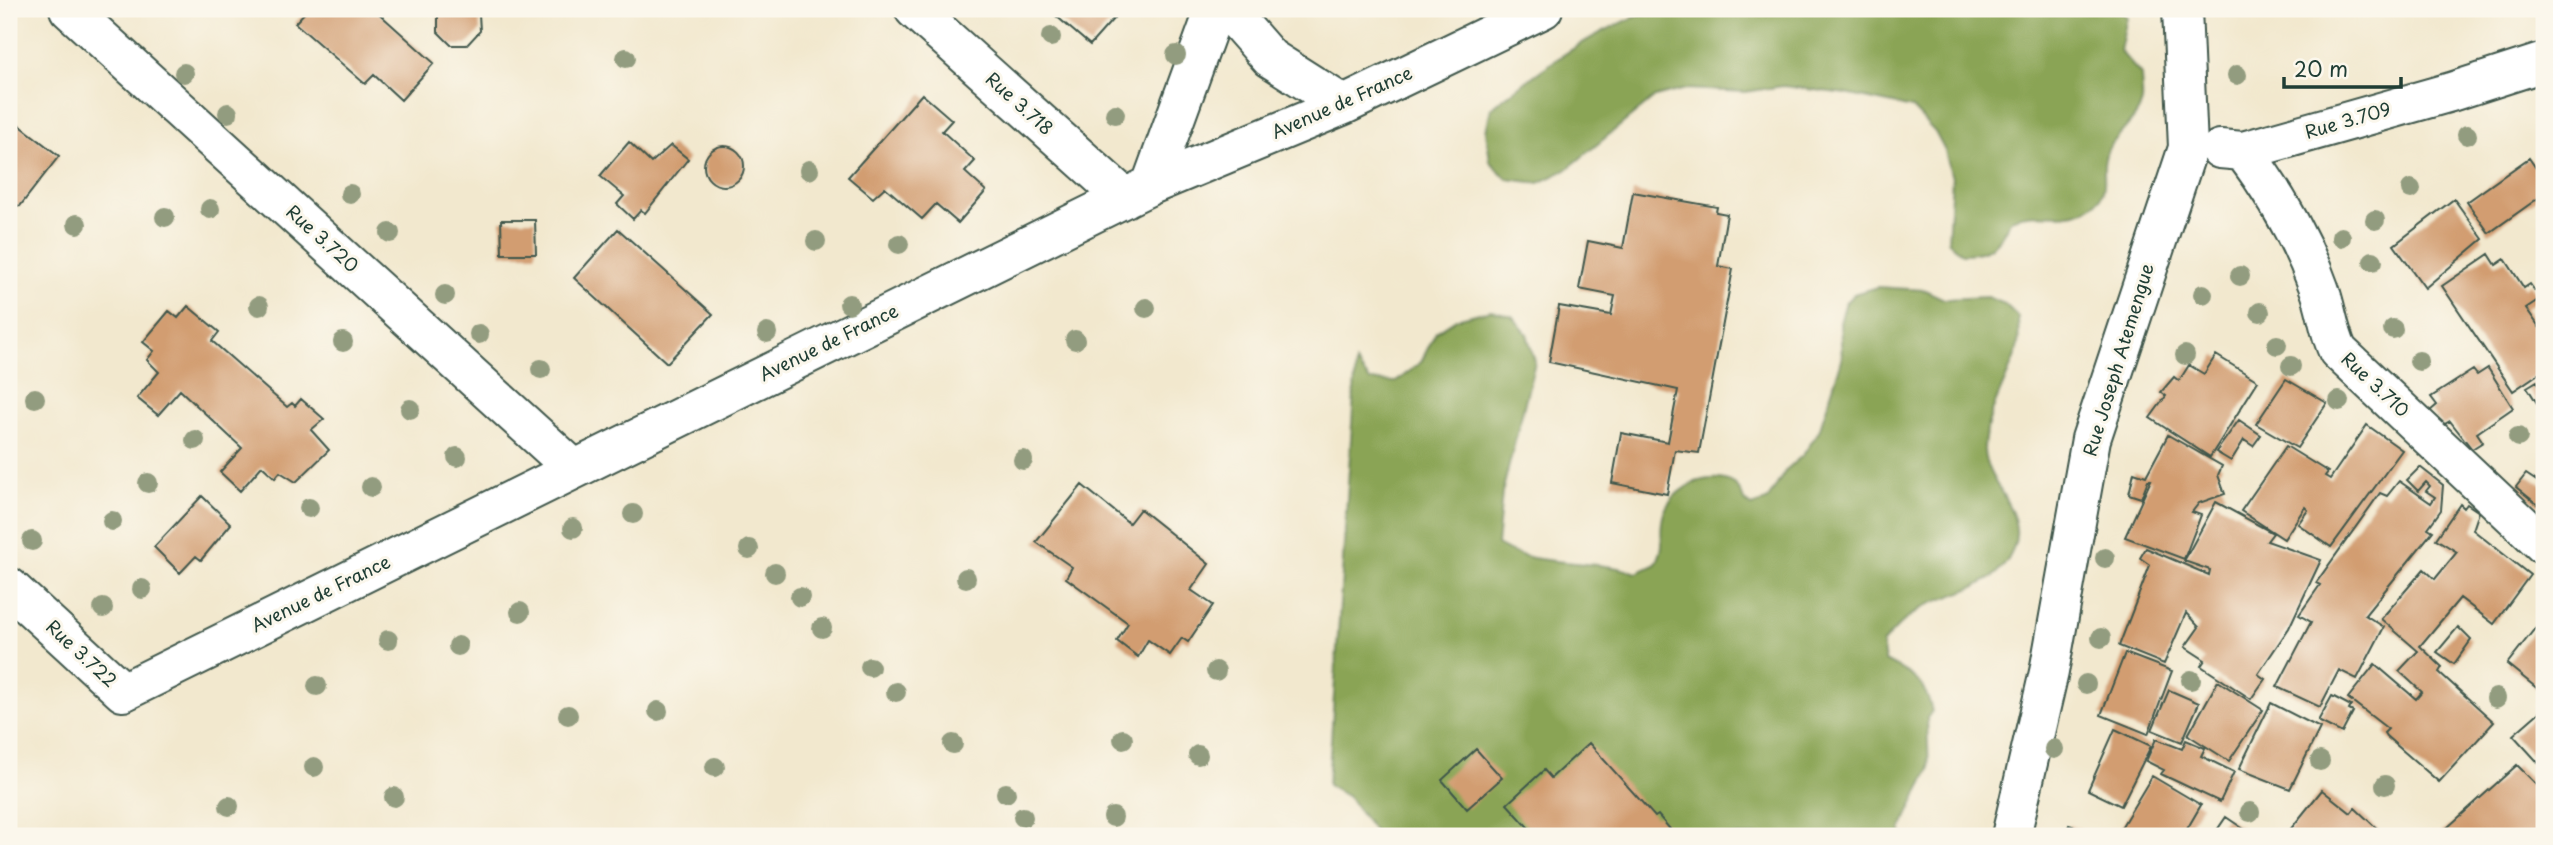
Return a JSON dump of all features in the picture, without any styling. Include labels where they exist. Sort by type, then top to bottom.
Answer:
[{"type":"street","name":"Rue 3.720","points":[[69,9],[574,469]]},
{"type":"street","name":"Rue 3.718","points":[[914,9],[1138,192]]},
{"type":"street","points":[[1138,192],[1215,9]]},
{"type":"street","points":[[1227,9],[1270,58],[1343,105]]},
{"type":"street","name":"Avenue de France","points":[[123,692],[1138,192],[1343,105],[1542,9]]},
{"type":"street","name":"Rue Joseph Atemengue","points":[[2011,836],[2049,671],[2091,439],[2188,148],[2182,9]]},
{"type":"street","name":"Rue 3.709","points":[[2188,148],[2242,151],[2451,92],[2544,62]]},
{"type":"street","name":"Rue 3.710","points":[[2242,151],[2273,189],[2305,252],[2321,293],[2329,334],[2338,351],[2544,545]]},
{"type":"street","name":"Rue 3.722","points":[[9,587],[123,692]]},
{"type":"green space","points":[[1658,9],[2117,9],[2127,17],[2120,51],[2141,75],[2142,102],[2136,115],[2108,150],[2103,190],[2094,204],[2065,215],[2030,215],[2011,219],[1993,246],[1972,254],[1962,254],[1948,241],[1952,178],[1945,151],[1935,132],[1912,108],[1846,94],[1783,86],[1745,92],[1686,89],[1655,97],[1566,170],[1539,183],[1507,179],[1490,161],[1486,131],[1491,108],[1549,64],[1591,38]]},
{"type":"green space","points":[[1877,287],[1925,290],[1944,299],[1987,297],[2005,304],[2018,317],[2019,337],[2013,361],[1988,424],[1984,450],[1993,478],[2014,519],[2016,534],[2013,550],[1995,575],[1919,610],[1882,644],[1885,661],[1916,679],[1925,691],[1932,711],[1927,718],[1929,770],[1901,829],[1902,836],[1378,836],[1348,797],[1328,785],[1356,363],[1370,381],[1396,382],[1421,362],[1436,332],[1456,319],[1491,310],[1512,316],[1527,334],[1535,362],[1502,493],[1497,545],[1528,557],[1620,568],[1637,573],[1656,564],[1662,546],[1664,513],[1674,496],[1690,485],[1709,479],[1724,480],[1735,485],[1744,501],[1752,506],[1767,501],[1786,470],[1803,455],[1819,431],[1842,359],[1840,322],[1846,302],[1854,294]]},
{"type":"building","points":[[308,9],[374,9],[434,63],[401,100],[374,75],[365,84],[295,23]]},
{"type":"building","points":[[444,9],[474,9],[479,14],[480,31],[467,45],[451,45],[438,32],[438,15]]},
{"type":"building","points":[[1048,9],[1122,9],[1090,45]]},
{"type":"building","points":[[922,94],[952,120],[942,131],[975,161],[965,172],[986,191],[958,223],[936,204],[922,219],[885,187],[873,198],[848,177]]},
{"type":"building","points":[[9,117],[59,156],[20,206],[9,203]]},
{"type":"building","points":[[629,142],[651,163],[671,145],[688,159],[645,213],[641,210],[633,219],[617,204],[624,196],[600,176]]},
{"type":"building","points":[[724,146],[732,147],[738,152],[743,158],[743,174],[738,180],[732,185],[724,186],[716,185],[710,180],[705,174],[704,166],[705,158],[710,152],[716,147]]},
{"type":"building","points":[[2529,158],[2544,180],[2544,194],[2489,233],[2467,202]]},
{"type":"building","points":[[1633,192],[1717,207],[1716,212],[1727,214],[1718,266],[1733,269],[1699,453],[1675,450],[1667,494],[1612,483],[1621,433],[1668,442],[1678,390],[1549,362],[1559,306],[1611,315],[1615,296],[1579,289],[1588,241],[1623,248]]},
{"type":"building","points":[[2454,199],[2483,239],[2425,288],[2394,245]]},
{"type":"building","points":[[501,220],[535,220],[536,254],[502,254]]},
{"type":"building","points":[[618,229],[713,314],[667,363],[574,278]]},
{"type":"building","points":[[2489,254],[2496,265],[2505,259],[2524,288],[2530,284],[2535,291],[2544,287],[2544,296],[2526,308],[2544,334],[2544,370],[2513,391],[2442,286]]},
{"type":"building","points":[[188,306],[219,332],[212,341],[287,407],[292,403],[295,406],[301,399],[324,419],[311,430],[329,450],[296,482],[280,472],[275,478],[262,466],[240,491],[220,472],[242,448],[180,390],[158,415],[137,398],[159,372],[147,360],[154,351],[143,342],[169,311],[178,318]]},
{"type":"building","points":[[2216,355],[2258,381],[2210,457],[2150,418],[2166,396],[2161,392],[2174,377],[2179,381],[2189,365],[2204,374]]},
{"type":"building","points":[[2488,368],[2513,408],[2477,433],[2483,442],[2472,449],[2450,421],[2443,425],[2430,411],[2437,405],[2431,397],[2473,370],[2477,375]]},
{"type":"building","points":[[2286,379],[2327,403],[2297,448],[2256,424]]},
{"type":"building","points":[[2537,381],[2544,391],[2544,398],[2537,403],[2527,387]]},
{"type":"building","points":[[2239,420],[2261,435],[2253,446],[2244,440],[2231,461],[2216,452]]},
{"type":"building","points":[[2367,425],[2402,450],[2331,547],[2298,524],[2308,510],[2305,507],[2284,539],[2241,511],[2286,446],[2328,472],[2325,476],[2330,479]]},
{"type":"building","points":[[2168,435],[2222,466],[2218,475],[2225,494],[2199,503],[2192,512],[2201,515],[2184,559],[2125,537],[2151,480],[2148,480],[2141,498],[2129,494],[2134,472],[2146,476]]},
{"type":"building","points":[[2420,467],[2443,485],[2441,510],[2428,528],[2433,531],[2365,615],[2384,627],[2357,679],[2339,670],[2320,707],[2277,687],[2311,622],[2299,615],[2320,585],[2316,583],[2380,493],[2387,496],[2399,481],[2431,503],[2435,497],[2426,491],[2430,486],[2426,482],[2418,491],[2407,480]]},
{"type":"building","points":[[2526,474],[2544,486],[2543,509],[2516,487]]},
{"type":"building","points":[[1082,485],[1129,523],[1140,509],[1209,564],[1191,590],[1213,605],[1188,642],[1182,638],[1170,655],[1148,640],[1138,657],[1117,641],[1128,623],[1066,578],[1072,567],[1036,542]]},
{"type":"building","points":[[202,496],[231,524],[201,560],[196,556],[180,573],[154,547]]},
{"type":"building","points":[[2216,502],[2273,533],[2267,541],[2321,560],[2289,628],[2258,674],[2265,679],[2251,699],[2201,666],[2205,660],[2185,647],[2199,627],[2186,613],[2164,664],[2119,646],[2150,565],[2140,558],[2146,548],[2209,575],[2210,570],[2184,561]]},
{"type":"building","points":[[2460,504],[2464,508],[2467,504],[2479,512],[2473,530],[2530,575],[2494,624],[2460,598],[2420,646],[2442,667],[2439,672],[2494,722],[2439,782],[2386,736],[2384,733],[2388,729],[2348,698],[2375,664],[2416,699],[2422,692],[2399,671],[2418,651],[2381,619],[2424,569],[2435,579],[2457,552],[2436,539]]},
{"type":"building","points":[[2544,617],[2544,694],[2507,664]]},
{"type":"building","points":[[2458,627],[2471,640],[2454,664],[2437,652]]},
{"type":"building","points":[[2125,653],[2172,671],[2148,734],[2101,715]]},
{"type":"building","points":[[2218,681],[2263,710],[2229,761],[2188,735]]},
{"type":"building","points":[[2169,690],[2199,703],[2182,742],[2152,730]]},
{"type":"building","points":[[2332,696],[2351,706],[2349,710],[2353,712],[2342,733],[2318,721]]},
{"type":"building","points":[[2271,703],[2320,728],[2290,789],[2239,769]]},
{"type":"building","points":[[2544,708],[2544,769],[2513,735]]},
{"type":"building","points":[[2115,729],[2151,746],[2121,806],[2088,790]]},
{"type":"building","points":[[2156,739],[2182,749],[2186,740],[2205,748],[2201,756],[2234,772],[2220,802],[2161,774],[2164,770],[2146,761]]},
{"type":"building","points":[[1589,743],[1655,817],[1658,815],[1670,829],[1662,836],[1536,836],[1507,804],[1544,770],[1551,778]]},
{"type":"building","points":[[1476,749],[1502,778],[1467,809],[1442,780]]},
{"type":"building","points":[[2517,765],[2544,792],[2544,836],[2438,836]]},
{"type":"building","points":[[2152,776],[2201,805],[2183,836],[2116,836]]},
{"type":"building","points":[[2322,790],[2351,813],[2355,808],[2385,836],[2285,836]]},
{"type":"building","points":[[2226,817],[2254,836],[2213,836]]},
{"type":"building","points":[[2069,825],[2084,830],[2082,836],[2065,836]]}]
